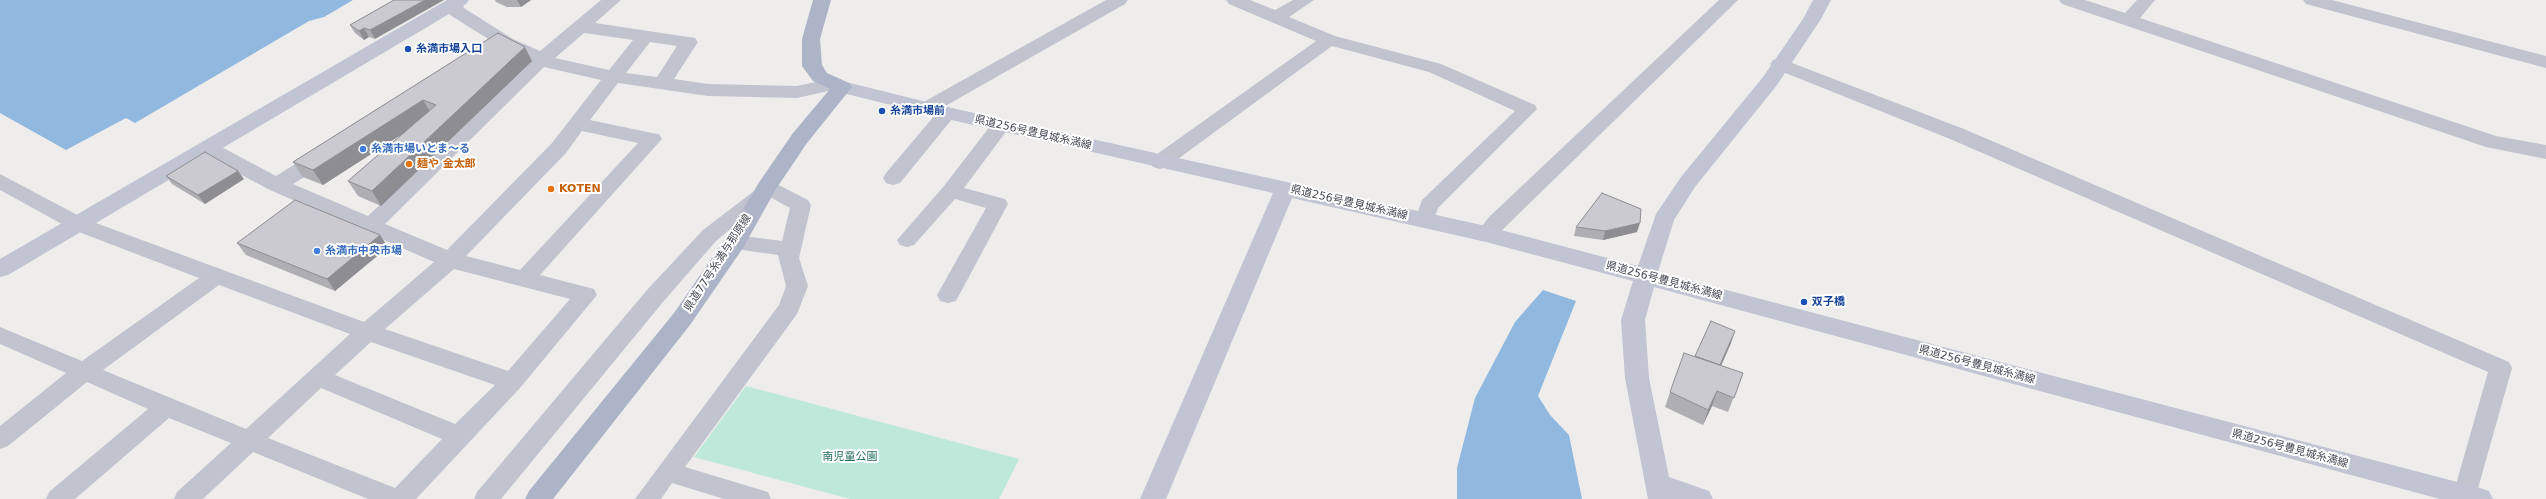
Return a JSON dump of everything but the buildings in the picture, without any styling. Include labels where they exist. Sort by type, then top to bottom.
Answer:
[{"type":"main road","points":[[822,0],[811,39],[810,53],[812,66],[820,77],[839,85]]},
{"type":"main road","name":"県道77号糸満与那原線","points":[[538,499],[682,319],[735,242],[764,190],[839,85]]},
{"type":"street","points":[[370,226],[542,59],[612,0]]},
{"type":"street","points":[[927,108],[1119,0]]},
{"type":"street","points":[[1235,0],[1328,40],[1435,68],[1528,109],[1429,205],[1425,220]]},
{"type":"street","points":[[1276,17],[1305,0]]},
{"type":"street","points":[[1486,234],[1496,222],[1729,0]]},
{"type":"street","points":[[1700,499],[1660,491],[1637,378],[1633,320],[1664,219],[1688,182],[1770,81],[1779,64],[1812,19],[1822,0]]},
{"type":"street","points":[[2068,0],[2130,19],[2493,142],[2546,152]]},
{"type":"street","points":[[2130,19],[2146,0]]},
{"type":"street","points":[[2312,0],[2546,62]]},
{"type":"street","points":[[456,1],[456,11],[507,43],[555,65],[615,77],[708,90],[797,92],[839,85]]},
{"type":"street","points":[[0,269],[456,1]]},
{"type":"street","points":[[581,27],[690,42],[662,84]]},
{"type":"street","points":[[186,499],[317,377],[450,260],[559,148],[645,36]]},
{"type":"street","points":[[1160,162],[1328,40]]},
{"type":"street","points":[[487,56],[507,43]]},
{"type":"street","points":[[1779,64],[1957,134],[2500,368],[2473,497]]},
{"type":"street","name":"県道256号豊見城糸満線","points":[[839,85],[1001,126],[1160,162],[1285,188],[1486,234],[2473,497]]},
{"type":"street","points":[[893,178],[947,113]]},
{"type":"street","points":[[524,280],[652,139],[578,124]]},
{"type":"street","points":[[907,240],[951,191],[1001,126]]},
{"type":"street","points":[[207,148],[277,185],[450,260],[586,295],[512,382],[459,436],[401,499]]},
{"type":"street","points":[[277,185],[338,148]]},
{"type":"street","points":[[0,181],[78,224],[218,275],[367,332],[512,382]]},
{"type":"street","points":[[1153,499],[1285,188]]},
{"type":"street","points":[[486,499],[655,296],[705,240],[764,190],[801,205],[789,249],[788,258],[797,286],[789,308],[668,472],[646,499]]},
{"type":"street","points":[[948,295],[998,204],[951,191]]},
{"type":"street","points":[[735,242],[789,249]]},
{"type":"street","points":[[0,439],[85,371],[218,275]]},
{"type":"street","points":[[0,335],[166,407],[248,440],[363,494],[395,499]]},
{"type":"street","points":[[317,377],[459,436]]},
{"type":"street","points":[[58,499],[166,407]]},
{"type":"street","points":[[668,472],[759,499]]},
{"type":"green space","name":"南児童公園","points":[[746,386],[1019,459],[999,499],[850,499],[694,457]]},
{"type":"water","points":[[0,0],[353,0],[324,17],[309,21],[135,123],[126,118],[66,150],[0,113]]},
{"type":"water","points":[[1543,290],[1576,301],[1538,396],[1550,415],[1569,435],[1582,499],[1457,499],[1457,468],[1475,398],[1515,322]]},
{"type":"place","name":"糸満市場入口","points":[[408,49]]},
{"type":"place","name":"糸満市場前","points":[[882,111]]},
{"type":"place","name":"糸満市場いとま～る","points":[[363,149]]},
{"type":"place","name":"麺や 金太郎","points":[[409,164]]},
{"type":"place","name":"KOTEN","points":[[551,189]]},
{"type":"place","name":"糸満市中央市場","points":[[317,251]]},
{"type":"place","name":"双子橋","points":[[1804,302]]}]
